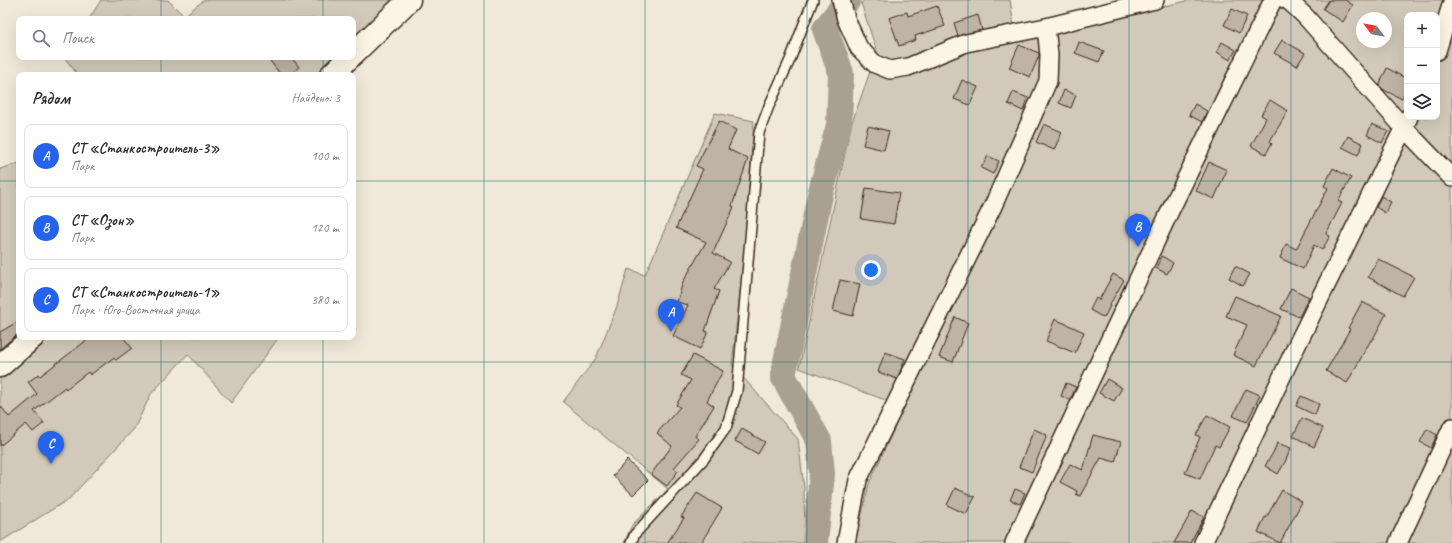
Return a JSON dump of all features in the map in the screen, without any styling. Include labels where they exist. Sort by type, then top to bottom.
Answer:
[{"type":"street","points":[[356,51],[410,0]]},
{"type":"street","points":[[841,0],[846,19],[859,48],[875,64],[890,70],[908,67],[966,43],[1046,27],[1155,0]]},
{"type":"street","points":[[1014,543],[1171,209],[1273,0]]},
{"type":"street","points":[[1286,0],[1305,16],[1406,122],[1452,178]]},
{"type":"street","points":[[1438,48],[1452,2]]},
{"type":"street","points":[[846,543],[858,480],[993,206],[1048,81],[1046,27]]},
{"type":"street","points":[[334,72],[347,60]]},
{"type":"street","points":[[1203,543],[1294,351],[1406,122]]},
{"type":"street","points":[[0,366],[30,340]]},
{"type":"street","points":[[1398,543],[1452,427]]},
{"type":"lane","points":[[632,543],[635,534],[704,458],[726,428],[737,391],[759,133],[769,106],[790,60],[813,0]]},
{"type":"shaded area","points":[[101,0],[168,0],[184,16],[91,16]]},
{"type":"shaded area","points":[[204,0],[396,0],[356,38],[356,16],[184,16]]},
{"type":"shaded area","points":[[865,0],[1010,0],[1016,40],[1191,0],[1452,0],[1452,543],[855,543],[869,484],[904,407],[799,368],[851,125],[877,52],[861,3]]},
{"type":"shaded area","points":[[66,60],[333,60],[320,72],[76,72]]},
{"type":"shaded area","points":[[715,113],[754,121],[744,256],[732,365],[798,439],[804,488],[805,543],[624,543],[632,525],[668,489],[563,402],[596,358],[617,306],[628,269],[645,275]]},
{"type":"shaded area","points":[[16,164],[16,340],[0,354],[0,169]]},
{"type":"shaded area","points":[[42,340],[277,340],[231,403],[188,354],[151,394],[134,429],[69,499],[0,542],[0,376]]},
{"type":"building","points":[[1329,0],[1345,0],[1353,5],[1343,22],[1323,9]]},
{"type":"building","points":[[937,6],[945,26],[915,36],[916,40],[899,46],[889,18],[907,12],[908,16]]},
{"type":"building","points":[[1232,9],[1247,16],[1239,33],[1224,25]]},
{"type":"building","points":[[978,15],[982,30],[958,36],[954,23]]},
{"type":"building","points":[[1282,40],[1305,53],[1297,66],[1274,53]]},
{"type":"building","points":[[1079,42],[1104,51],[1099,62],[1075,53]]},
{"type":"building","points":[[1222,42],[1236,50],[1230,60],[1217,52]]},
{"type":"building","points":[[1019,45],[1039,53],[1030,77],[1009,68]]},
{"type":"building","points":[[269,60],[293,60],[299,67],[293,72],[279,72]]},
{"type":"building","points":[[1387,68],[1404,77],[1404,95],[1402,99],[1384,90],[1379,85]]},
{"type":"building","points":[[962,80],[978,87],[970,105],[954,99]]},
{"type":"building","points":[[1064,90],[1076,95],[1071,108],[1059,103]]},
{"type":"building","points":[[1013,92],[1028,98],[1023,111],[1008,104]]},
{"type":"building","points":[[1270,100],[1288,111],[1270,141],[1272,143],[1266,154],[1251,146],[1266,118],[1261,115]]},
{"type":"building","points":[[1195,104],[1207,111],[1202,122],[1189,115]]},
{"type":"building","points":[[719,121],[736,130],[728,149],[748,159],[732,206],[734,207],[713,253],[730,262],[714,289],[719,291],[705,331],[708,332],[700,349],[673,336],[688,305],[677,302],[683,282],[706,242],[676,228],[703,169],[696,166]]},
{"type":"building","points":[[1044,124],[1062,132],[1054,150],[1036,142]]},
{"type":"building","points":[[1372,124],[1388,131],[1382,143],[1367,135]]},
{"type":"building","points":[[868,126],[889,131],[884,150],[863,145]]},
{"type":"building","points":[[1348,136],[1363,144],[1358,155],[1342,147]]},
{"type":"building","points":[[988,156],[999,161],[993,174],[981,168]]},
{"type":"building","points":[[1209,162],[1227,170],[1214,199],[1196,191]]},
{"type":"building","points":[[1333,168],[1351,178],[1338,201],[1342,203],[1326,234],[1330,236],[1322,250],[1314,245],[1303,269],[1280,258],[1286,244],[1296,249],[1328,188],[1324,186]]},
{"type":"building","points":[[866,188],[899,193],[894,224],[861,219]]},
{"type":"building","points":[[1381,196],[1391,202],[1385,213],[1376,207]]},
{"type":"building","points":[[1137,215],[1151,223],[1143,238],[1129,230]]},
{"type":"building","points":[[1162,256],[1173,263],[1167,274],[1156,268]]},
{"type":"building","points":[[1378,259],[1414,277],[1403,296],[1368,277]]},
{"type":"building","points":[[1235,266],[1250,274],[1243,286],[1229,278]]},
{"type":"building","points":[[1113,274],[1124,280],[1104,318],[1090,310],[1096,298],[1099,300]]},
{"type":"building","points":[[840,280],[860,284],[853,316],[833,311]]},
{"type":"building","points":[[1291,288],[1309,297],[1299,317],[1281,309]]},
{"type":"building","points":[[1235,296],[1281,316],[1256,366],[1233,355],[1247,325],[1226,316]]},
{"type":"building","points":[[1362,302],[1386,314],[1347,383],[1326,371],[1350,329],[1348,328]]},
{"type":"building","points":[[955,317],[968,323],[953,362],[939,357]]},
{"type":"building","points":[[1055,319],[1084,332],[1075,353],[1046,341]]},
{"type":"building","points":[[16,323],[16,336],[0,349],[0,332]]},
{"type":"building","points":[[87,340],[125,340],[132,348],[116,360],[113,358],[90,375],[88,372],[66,389],[65,387],[34,411],[44,423],[33,432],[26,424],[0,446],[0,405],[9,417],[37,394],[28,382],[39,374],[40,376]]},
{"type":"building","points":[[885,352],[905,359],[897,379],[878,372]]},
{"type":"building","points":[[693,355],[723,371],[707,401],[714,406],[695,436],[699,439],[674,468],[678,471],[667,486],[651,474],[672,446],[657,433],[680,407],[676,405],[691,380],[681,375]]},
{"type":"building","points":[[1107,379],[1122,388],[1114,401],[1099,393]]},
{"type":"building","points":[[1066,383],[1076,387],[1070,400],[1061,396]]},
{"type":"building","points":[[1246,389],[1260,395],[1247,422],[1233,416]]},
{"type":"building","points":[[1301,396],[1319,404],[1315,415],[1296,406]]},
{"type":"building","points":[[1207,415],[1230,427],[1219,447],[1215,445],[1200,479],[1185,473],[1200,437],[1196,435]]},
{"type":"building","points":[[1302,418],[1323,428],[1314,447],[1293,436]]},
{"type":"building","points":[[742,429],[765,442],[758,454],[735,441]]},
{"type":"building","points":[[1034,429],[1047,435],[1032,472],[1019,467]]},
{"type":"building","points":[[1427,429],[1437,435],[1431,448],[1420,442]]},
{"type":"building","points":[[1093,435],[1121,442],[1115,462],[1101,458],[1080,496],[1076,494],[1077,491],[1060,482],[1070,464],[1083,470]]},
{"type":"building","points":[[1277,443],[1291,448],[1278,474],[1265,466]]},
{"type":"building","points":[[627,460],[648,480],[633,495],[613,476]]},
{"type":"building","points":[[955,488],[975,497],[966,514],[947,505]]},
{"type":"building","points":[[1015,489],[1025,493],[1020,504],[1010,500]]},
{"type":"building","points":[[1282,490],[1302,502],[1280,543],[1258,532],[1265,517],[1266,518]]},
{"type":"building","points":[[697,493],[722,508],[701,543],[667,543],[684,518],[681,517]]},
{"type":"building","points":[[1192,511],[1204,517],[1190,543],[1174,543]]},
{"type":"waterway","points":[[815,543],[822,474],[819,441],[783,376],[820,195],[839,125],[841,73],[825,29],[848,0]]},
{"type":"place","name":"СТ «Озон»","points":[[1138,247]]},
{"type":"place","name":"СТ «Станкостроитель-3»","points":[[671,332]]},
{"type":"place","name":"СТ «Станкостроитель-1»","points":[[51,464]]}]
